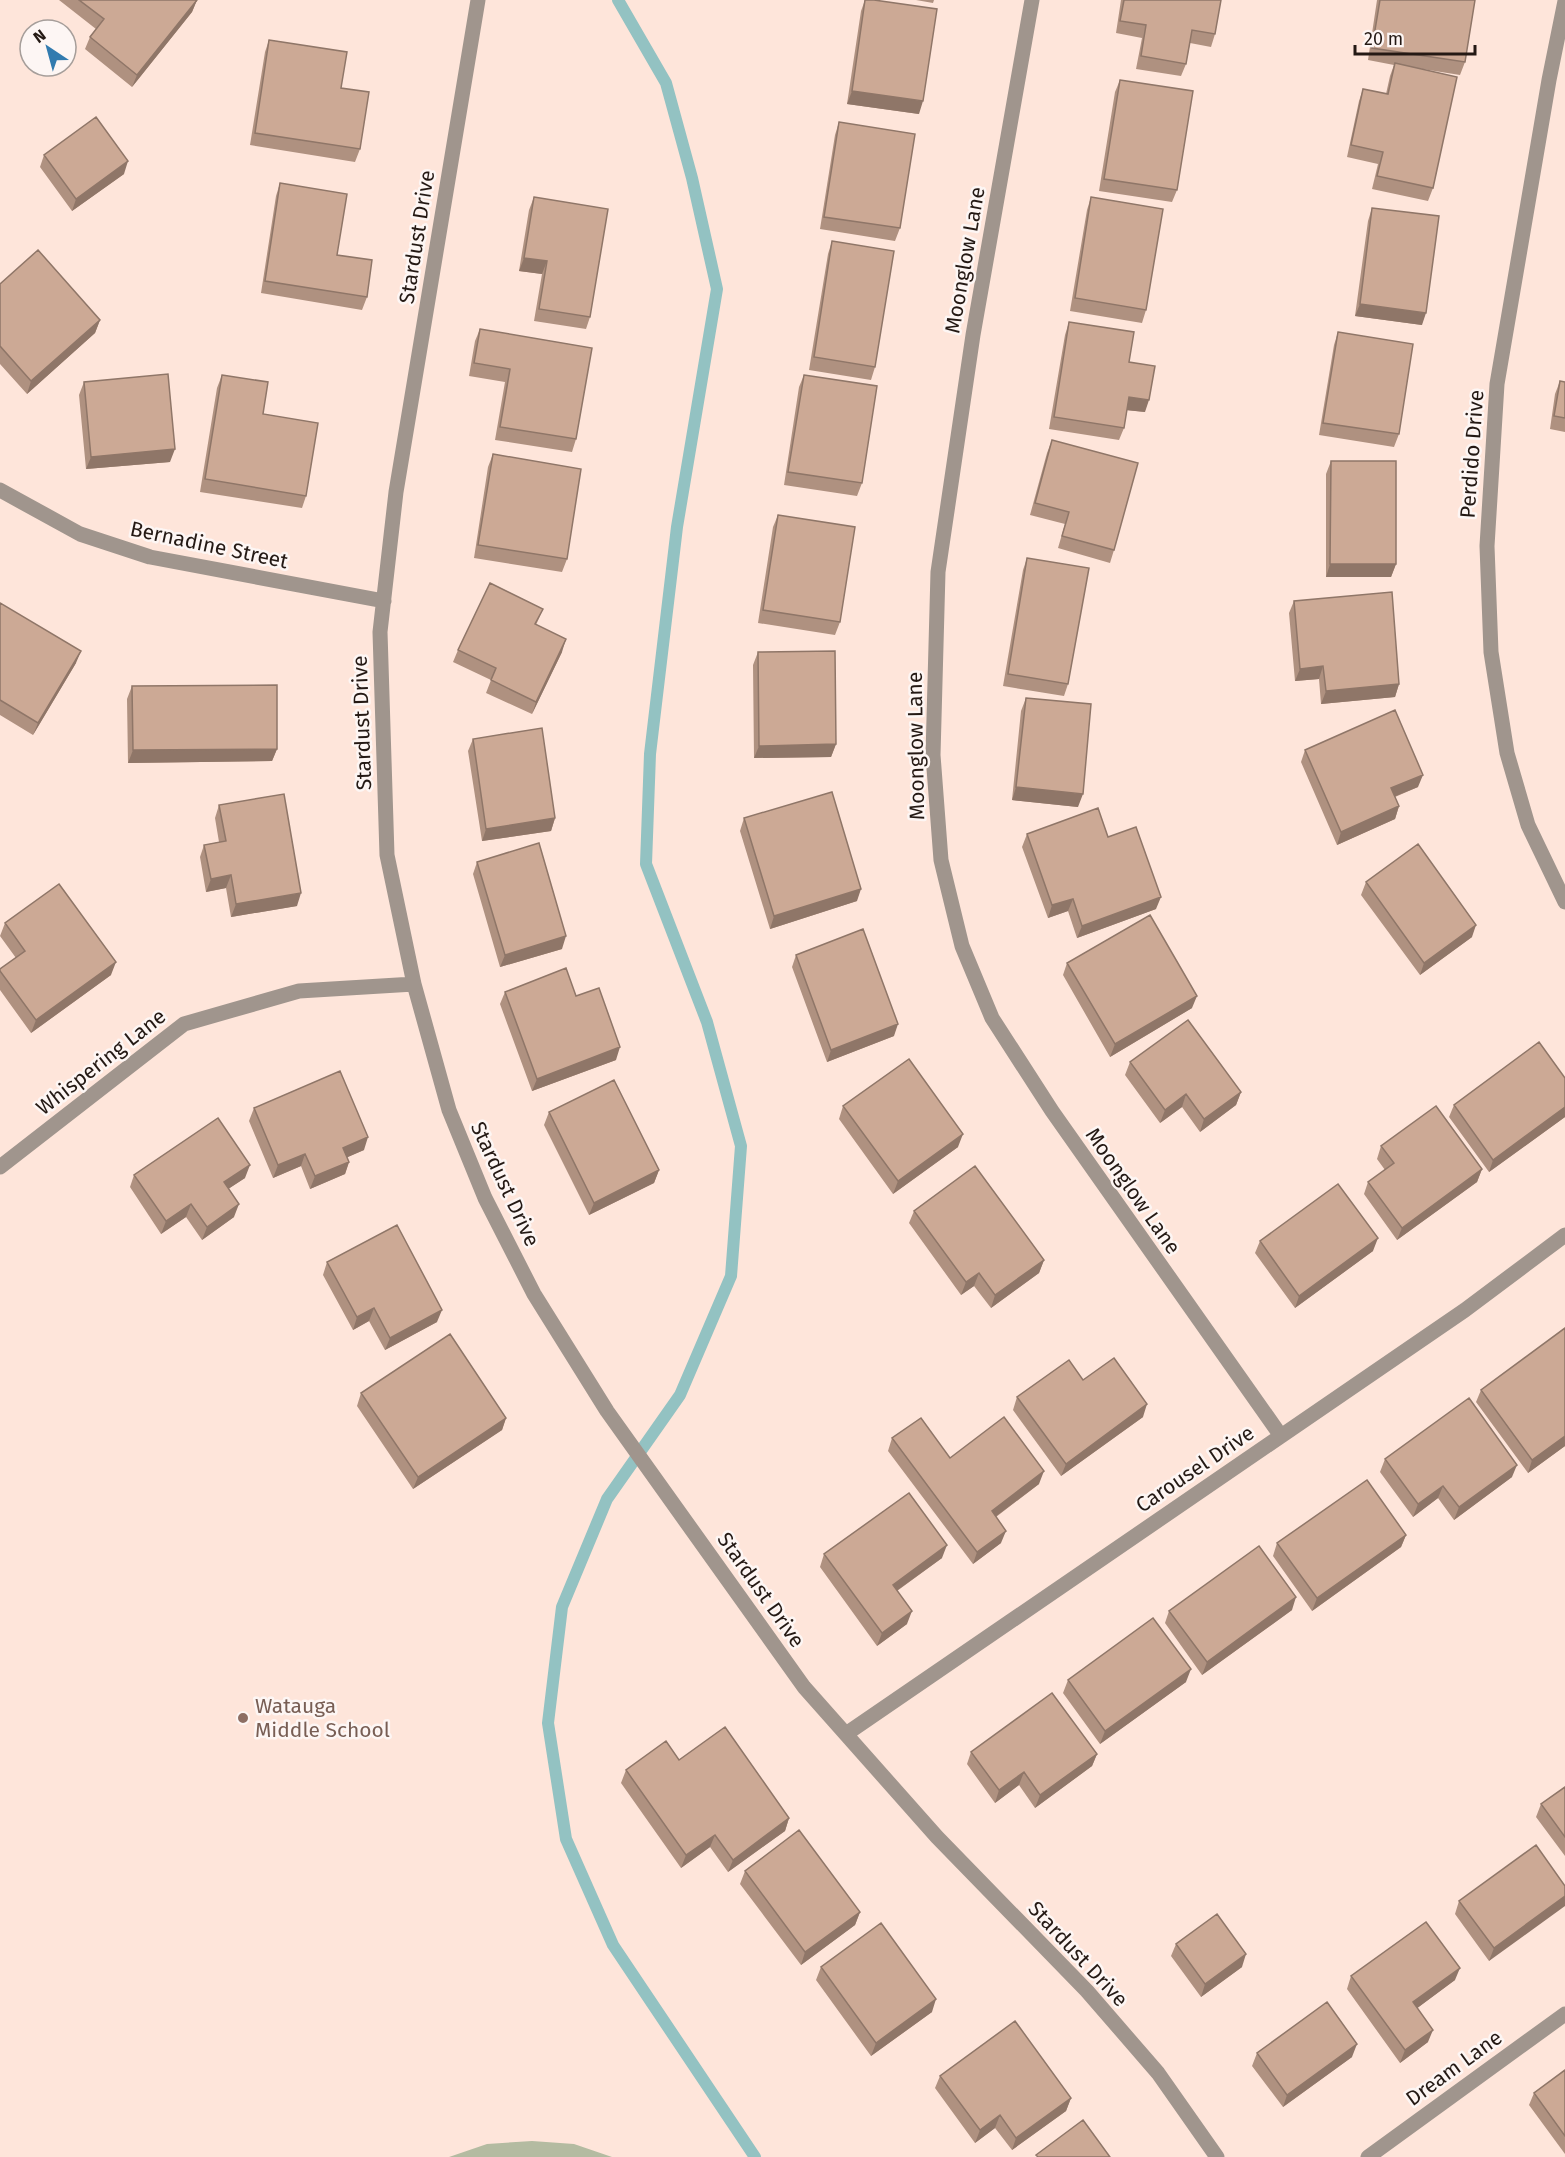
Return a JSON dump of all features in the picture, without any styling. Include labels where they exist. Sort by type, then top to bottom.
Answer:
[{"type":"street","name":"Stardust Drive","points":[[478,0],[396,492],[380,632],[387,855],[414,984],[449,1110],[485,1198],[534,1294],[607,1412],[804,1687],[937,1837],[1088,1991],[1158,2073],[1216,2157]]},
{"type":"street","name":"Moonglow Lane","points":[[1032,0],[973,335],[938,572],[933,755],[941,860],[962,946],[992,1018],[1052,1112],[1281,1436]]},
{"type":"street","name":"Perdido Drive","points":[[1565,1],[1549,80],[1497,384],[1487,546],[1491,652],[1507,753],[1528,825],[1565,902]]},
{"type":"street","name":"Bernadine Street","points":[[0,490],[80,534],[150,557],[384,601]]},
{"type":"street","name":"Whispering Lane","points":[[0,1167],[184,1024],[299,991],[414,984]]},
{"type":"street","name":"Carousel Drive","points":[[846,1734],[1465,1310],[1565,1236]]},
{"type":"street","name":"Dream Lane","points":[[1368,2157],[1565,2014]]},
{"type":"green space","points":[[532,2141],[574,2144],[612,2157],[449,2157],[487,2144]]},
{"type":"building","points":[[79,0],[197,0],[137,75],[90,37],[104,19]]},
{"type":"building","points":[[865,0],[937,9],[923,101],[852,91]]},
{"type":"building","points":[[1124,0],[1221,0],[1215,34],[1192,30],[1186,64],[1141,56],[1146,25],[1120,21]]},
{"type":"building","points":[[1380,0],[1475,0],[1465,62],[1372,48]]},
{"type":"building","points":[[269,40],[347,52],[341,88],[369,92],[360,149],[255,133]]},
{"type":"building","points":[[1395,63],[1457,77],[1433,188],[1377,176],[1383,152],[1351,145],[1363,89],[1388,94]]},
{"type":"building","points":[[1120,80],[1193,91],[1177,190],[1104,179]]},
{"type":"building","points":[[96,117],[128,161],[76,199],[44,155]]},
{"type":"building","points":[[839,122],[915,134],[900,228],[824,217]]},
{"type":"building","points":[[280,183],[347,194],[337,255],[372,260],[367,297],[265,281]]},
{"type":"building","points":[[534,197],[608,209],[590,317],[539,309],[547,261],[524,258]]},
{"type":"building","points":[[1091,197],[1163,209],[1146,310],[1075,298]]},
{"type":"building","points":[[1372,208],[1439,216],[1426,313],[1360,304]]},
{"type":"building","points":[[832,241],[894,251],[875,367],[814,357]]},
{"type":"building","points":[[38,250],[100,320],[31,381],[0,346],[0,284]]},
{"type":"building","points":[[1069,322],[1134,332],[1129,362],[1155,366],[1149,400],[1129,397],[1124,428],[1054,417]]},
{"type":"building","points":[[480,329],[592,348],[576,439],[500,427],[510,369],[474,363]]},
{"type":"building","points":[[1338,332],[1413,344],[1399,434],[1323,423]]},
{"type":"building","points":[[168,374],[175,449],[91,457],[84,382]]},
{"type":"building","points":[[222,375],[268,382],[263,414],[318,423],[306,496],[205,479]]},
{"type":"building","points":[[804,375],[877,386],[862,483],[788,472]]},
{"type":"building","points":[[1560,381],[1565,382],[1565,418],[1554,416]]},
{"type":"building","points":[[1052,440],[1138,463],[1114,550],[1062,536],[1069,512],[1035,503]]},
{"type":"building","points":[[493,454],[581,469],[567,559],[478,545]]},
{"type":"building","points":[[1331,461],[1396,461],[1396,564],[1330,564]]},
{"type":"building","points":[[778,515],[855,527],[840,622],[763,610]]},
{"type":"building","points":[[1027,558],[1089,568],[1068,684],[1008,674]]},
{"type":"building","points":[[490,583],[543,609],[535,624],[566,639],[536,702],[491,680],[496,668],[458,650]]},
{"type":"building","points":[[1392,592],[1399,684],[1326,691],[1323,666],[1300,669],[1294,601]]},
{"type":"building","points":[[0,603],[81,651],[38,723],[0,700]]},
{"type":"building","points":[[835,651],[836,744],[759,746],[758,652]]},
{"type":"building","points":[[277,685],[277,749],[133,750],[132,686]]},
{"type":"building","points":[[1026,698],[1091,704],[1083,794],[1016,787]]},
{"type":"building","points":[[1395,710],[1423,775],[1391,788],[1399,806],[1341,832],[1305,750]]},
{"type":"building","points":[[542,728],[555,818],[486,829],[473,739]]},
{"type":"building","points":[[832,792],[861,889],[774,916],[744,818]]},
{"type":"building","points":[[284,794],[301,893],[236,904],[231,875],[211,879],[204,845],[226,841],[219,805]]},
{"type":"building","points":[[1098,808],[1108,837],[1136,827],[1161,897],[1082,926],[1073,899],[1052,905],[1027,834]]},
{"type":"building","points":[[539,843],[566,936],[505,955],[477,862]]},
{"type":"building","points":[[1418,844],[1476,925],[1424,963],[1366,882]]},
{"type":"building","points":[[59,884],[116,962],[36,1020],[0,971],[25,951],[5,923]]},
{"type":"building","points":[[1150,915],[1197,996],[1115,1044],[1067,963]]},
{"type":"building","points":[[863,929],[898,1024],[831,1050],[796,955]]},
{"type":"building","points":[[566,968],[576,996],[599,988],[620,1047],[537,1079],[505,992]]},
{"type":"building","points":[[1188,1020],[1241,1092],[1204,1119],[1186,1094],[1165,1110],[1130,1062]]},
{"type":"building","points":[[1539,1042],[1565,1078],[1565,1107],[1493,1160],[1454,1105]]},
{"type":"building","points":[[909,1059],[963,1134],[898,1181],[843,1106]]},
{"type":"building","points":[[340,1071],[368,1137],[343,1148],[349,1162],[315,1176],[305,1154],[278,1165],[254,1108]]},
{"type":"building","points":[[614,1080],[659,1170],[594,1203],[549,1112]]},
{"type":"building","points":[[1436,1106],[1482,1169],[1402,1228],[1368,1182],[1394,1163],[1381,1146]]},
{"type":"building","points":[[218,1118],[250,1165],[224,1182],[239,1204],[207,1227],[191,1204],[166,1221],[134,1175]]},
{"type":"building","points":[[975,1166],[1044,1260],[995,1295],[979,1273],[966,1282],[914,1211]]},
{"type":"building","points":[[1338,1184],[1378,1238],[1299,1296],[1260,1241]]},
{"type":"building","points":[[397,1225],[442,1310],[390,1338],[374,1308],[357,1317],[327,1262]]},
{"type":"building","points":[[1565,1328],[1565,1436],[1532,1460],[1481,1390]]},
{"type":"building","points":[[450,1334],[506,1418],[418,1477],[361,1393]]},
{"type":"building","points":[[1114,1358],[1147,1404],[1066,1464],[1017,1397],[1069,1360],[1083,1380]]},
{"type":"building","points":[[1469,1398],[1517,1465],[1459,1507],[1443,1486],[1418,1504],[1385,1459]]},
{"type":"building","points":[[1004,1417],[1044,1471],[992,1511],[1006,1531],[977,1552],[892,1438],[921,1418],[950,1458]]},
{"type":"building","points":[[1367,1480],[1406,1535],[1317,1598],[1277,1543]]},
{"type":"building","points":[[909,1493],[947,1545],[893,1585],[912,1611],[882,1633],[824,1554]]},
{"type":"building","points":[[1259,1546],[1296,1597],[1207,1662],[1169,1611]]},
{"type":"building","points":[[1153,1618],[1191,1669],[1105,1731],[1068,1680]]},
{"type":"building","points":[[1052,1693],[1097,1754],[1040,1795],[1024,1772],[999,1790],[971,1752]]},
{"type":"building","points":[[725,1727],[789,1818],[733,1860],[715,1835],[686,1855],[626,1770],[666,1741],[679,1760]]},
{"type":"building","points":[[1565,1787],[1565,1837],[1541,1804]]},
{"type":"building","points":[[799,1830],[860,1912],[805,1952],[745,1871]]},
{"type":"building","points":[[1536,1845],[1565,1886],[1565,1896],[1494,1948],[1459,1901]]},
{"type":"building","points":[[1217,1914],[1246,1954],[1205,1984],[1176,1944]]},
{"type":"building","points":[[1426,1922],[1460,1968],[1413,2002],[1433,2030],[1405,2050],[1351,1976]]},
{"type":"building","points":[[881,1923],[936,1999],[876,2043],[821,1967]]},
{"type":"building","points":[[1327,2002],[1357,2044],[1287,2095],[1257,2053]]},
{"type":"building","points":[[1015,2021],[1071,2098],[1016,2138],[1000,2115],[980,2130],[940,2076]]},
{"type":"building","points":[[1565,2070],[1565,2136],[1534,2093]]},
{"type":"building","points":[[1083,2120],[1110,2157],[1038,2157],[1036,2155]]},
{"type":"waterway","points":[[618,0],[666,83],[692,178],[717,289],[677,527],[650,754],[646,864],[707,1022],[741,1146],[731,1276],[680,1395],[607,1499],[562,1607],[548,1723],[566,1839],[613,1945],[755,2157]]},
{"type":"place","name":"Watauga Middle School","points":[[243,1718]]}]
